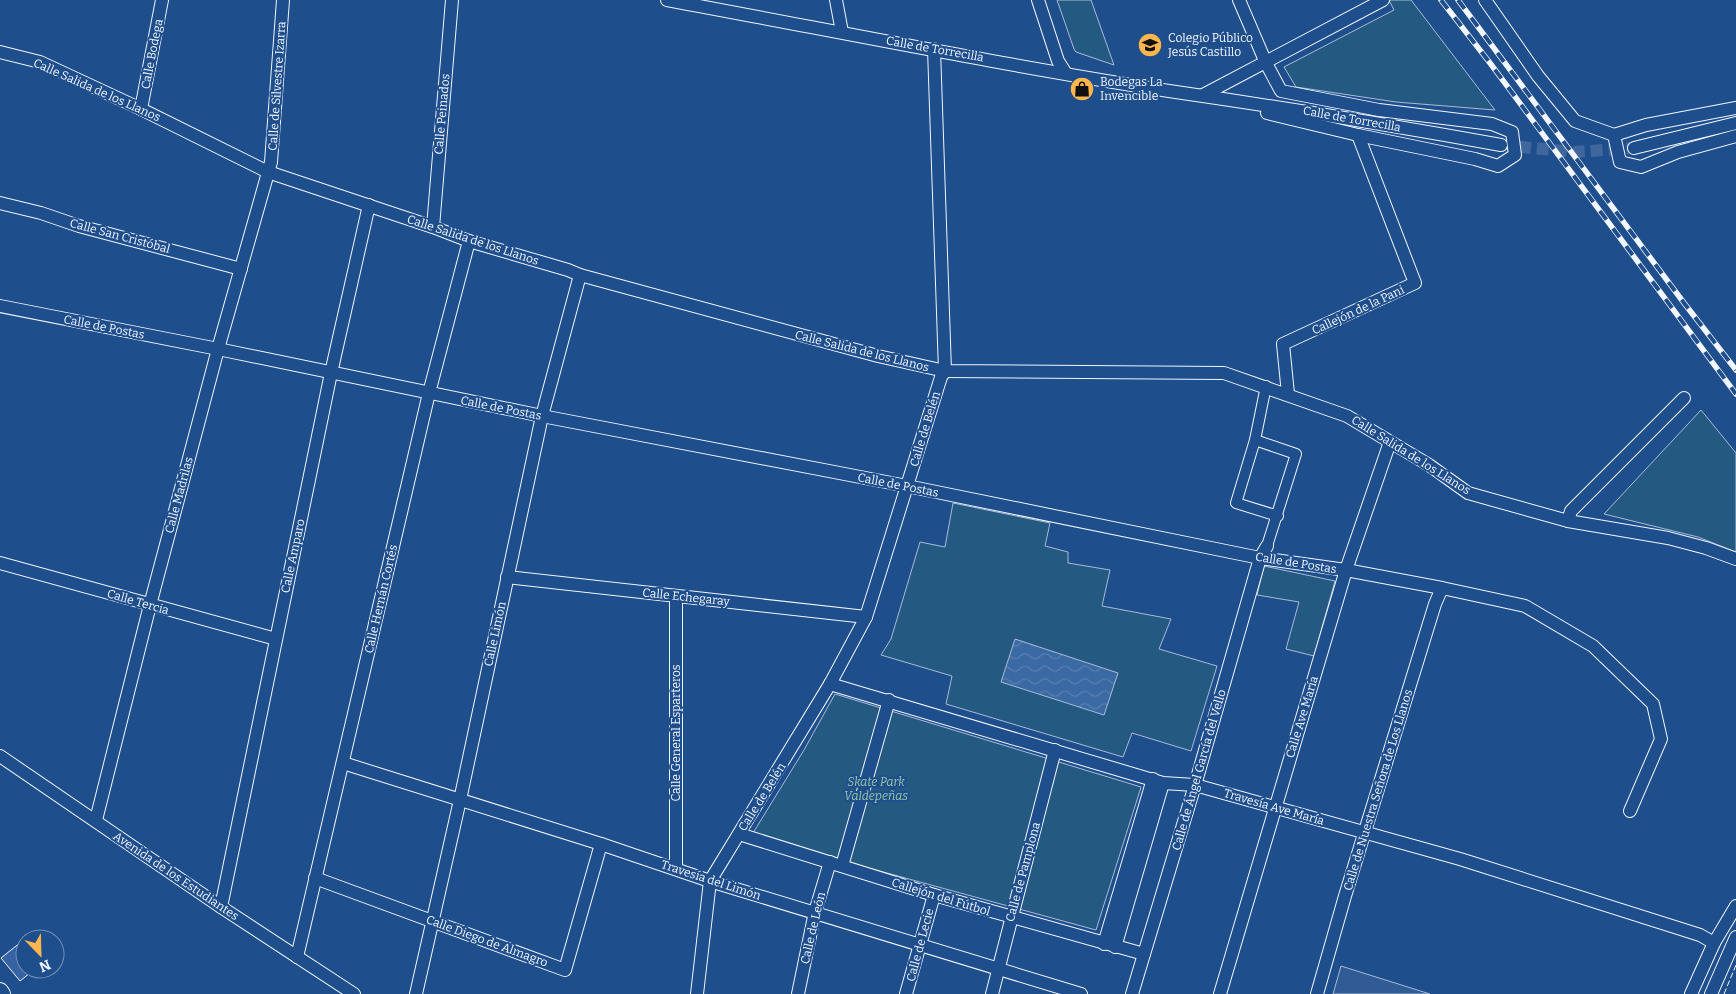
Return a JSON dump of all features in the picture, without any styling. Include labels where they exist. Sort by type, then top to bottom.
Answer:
[{"type":"street","name":"Calle Bodega","points":[[141,109],[162,0]]},
{"type":"street","name":"Calle de Silvestre Izarra","points":[[268,172],[271,162],[284,0]]},
{"type":"street","name":"Calle Peinados","points":[[433,227],[452,0]]},
{"type":"street","name":"Calle de Torrecilla","points":[[668,0],[1170,91],[1356,119],[1501,146]]},
{"type":"street","points":[[836,0],[842,32]]},
{"type":"street","points":[[1038,0],[1058,61],[1065,72]]},
{"type":"street","points":[[1170,91],[1358,135],[1475,159],[1498,166],[1515,155],[1512,132],[1492,124],[1379,110],[1281,91],[1266,63],[1240,0]]},
{"type":"street","points":[[1203,95],[1383,0]]},
{"type":"street","points":[[1485,0],[1538,76],[1575,121],[1614,135],[1646,124],[1736,108]]},
{"type":"street","name":"Calle de Belén","points":[[710,881],[830,684],[866,617],[941,377],[945,371],[934,49]]},
{"type":"street","name":"Calle Salida de los Llanos","points":[[0,52],[40,62],[141,109],[268,172],[369,205],[469,241],[580,275],[878,356],[945,371],[1224,373],[1266,386],[1347,416],[1429,465],[1468,493],[1568,521],[1668,538],[1706,548],[1736,559]]},
{"type":"street","points":[[1634,148],[1736,123]]},
{"type":"street","name":"Callejón de la Pani","points":[[1288,394],[1283,344],[1415,283],[1358,135]]},
{"type":"street","points":[[1614,135],[1620,162],[1641,167],[1678,152],[1736,136]]},
{"type":"street","name":"Calle Madrilas","points":[[96,820],[218,349],[268,172]]},
{"type":"street","name":"Calle San Cristóbal","points":[[0,203],[241,269]]},
{"type":"street","name":"Calle Amparo","points":[[221,907],[331,373],[369,205]]},
{"type":"street","name":"Calle Hernán Cortés","points":[[297,957],[429,393],[469,241]]},
{"type":"street","name":"Calle Limón","points":[[416,994],[434,922],[542,416],[580,275]]},
{"type":"street","name":"Calle de Postas","points":[[0,306],[542,416],[907,486],[1260,558],[1346,570],[1525,606],[1593,646],[1653,704],[1661,739],[1630,811]]},
{"type":"street","points":[[1266,386],[1255,440],[1236,504],[1278,516]]},
{"type":"street","points":[[1568,521],[1571,511],[1684,398]]},
{"type":"street","points":[[1255,440],[1296,454],[1267,546]]},
{"type":"street","name":"Calle Ave María","points":[[1220,994],[1346,570],[1390,442]]},
{"type":"street","name":"Calle de Ángel García del Vello","points":[[1132,994],[1195,785],[1260,558],[1267,546]]},
{"type":"street","name":"Calle Tercia","points":[[0,563],[150,606],[276,639]]},
{"type":"street","name":"Calle Echegaray","points":[[507,577],[866,617]]},
{"type":"street","name":"Calle de Nuestra Señora de Los Llanos","points":[[1317,994],[1364,832],[1435,604],[1442,588]]},
{"type":"street","name":"Calle General Esparteros","points":[[676,596],[676,869]]},
{"type":"street","name":"Travesía Ave María","points":[[830,684],[1158,781],[1195,785],[1469,862],[1700,936],[1714,943]]},
{"type":"street","name":"Calle de León","points":[[798,994],[815,912],[836,864],[842,863],[889,700]]},
{"type":"street","name":"Calle de Pamplona","points":[[992,994],[1055,750]]},
{"type":"street","name":"Avenida de los Estudiantes","points":[[0,756],[221,907],[354,994]]},
{"type":"street","name":"Travesía del Limón","points":[[343,763],[601,844],[710,881],[920,944],[1055,990],[1081,994]]},
{"type":"street","points":[[1110,946],[1158,781]]},
{"type":"street","name":"Callejón del Fútbol","points":[[739,834],[934,895],[1144,954]]},
{"type":"street","name":"Calle Diego de Almagro","points":[[316,878],[565,970],[601,844]]},
{"type":"street","points":[[697,994],[710,881]]},
{"type":"street","name":"Calle de Lecie","points":[[906,994],[934,895]]},
{"type":"street","points":[[1692,994],[1714,943],[1736,906]]},
{"type":"street","points":[[1711,994],[1736,937]]},
{"type":"green space","points":[[1057,0],[1091,0],[1114,65],[1076,52]]},
{"type":"green space","points":[[1389,0],[1411,0],[1495,110],[1396,102],[1296,87],[1284,67],[1394,10]]},
{"type":"green space","points":[[1701,410],[1736,453],[1736,552],[1698,537],[1604,514]]},
{"type":"green space","points":[[953,503],[1050,523],[1045,546],[1068,552],[1068,563],[1110,570],[1102,606],[1171,619],[1159,649],[1217,666],[1191,751],[1132,733],[1123,757],[946,704],[952,676],[881,655],[891,639],[920,542],[945,547]]},
{"type":"green space","points":[[1264,566],[1335,581],[1314,656],[1286,649],[1299,602],[1257,595]]},
{"type":"green space","name":"Skate Park Valdepeñas","points":[[835,694],[1141,787],[1096,930],[788,846],[753,833],[804,750]]},
{"type":"shaded area","points":[[1341,966],[1430,994],[1333,994]]},
{"type":"water","points":[[1015,639],[1118,673],[1104,715],[1001,682]]},
{"type":"building","points":[[15,947],[15,975],[1,958]]},
{"type":"tunnel","points":[[1501,145],[1574,152],[1634,148]]},
{"type":"railway","points":[[1441,0],[1736,394]]},
{"type":"railway","points":[[1458,0],[1736,370]]},
{"type":"fence","points":[[1724,994],[1736,965]]},
{"type":"place","name":"Colegio Público Jesús Castillo","points":[[1150,45]]},
{"type":"place","name":"Bodegas La Invencible","points":[[1082,89]]}]
